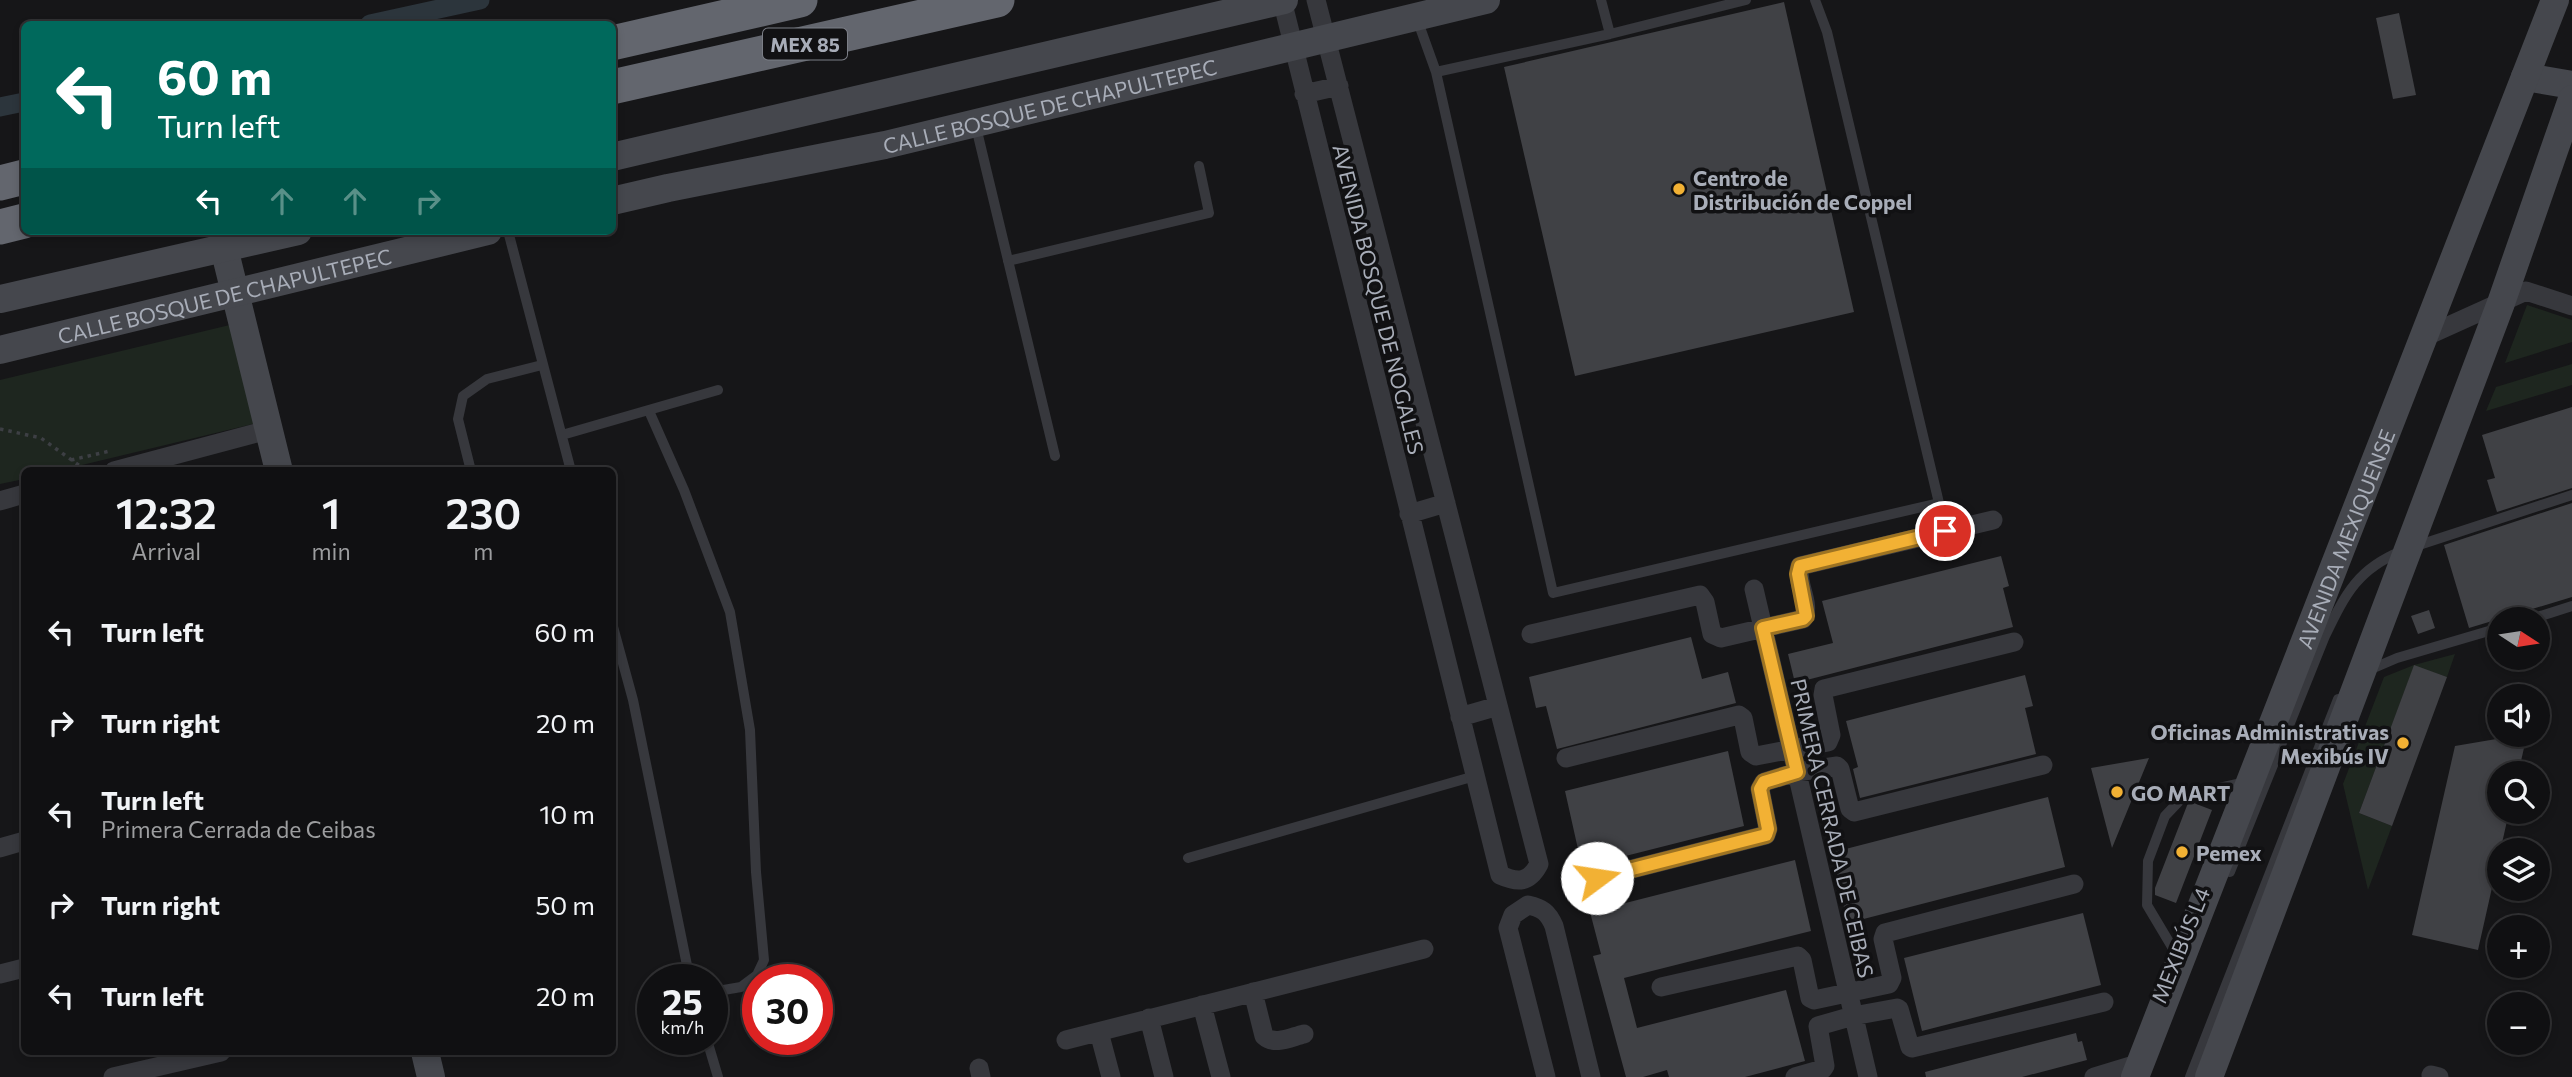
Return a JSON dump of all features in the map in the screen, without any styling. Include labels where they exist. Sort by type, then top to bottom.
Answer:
[{"type":"highway","name":"MEX 85","points":[[616,42],[800,0]]},
{"type":"highway","name":"MEX 85","points":[[616,86],[997,0]]},
{"type":"highway","points":[[0,183],[21,178]]},
{"type":"highway","points":[[0,227],[21,222]]},
{"type":"main road","points":[[616,157],[1283,0]]},
{"type":"main road","name":"CALLE BOSQUE DE CHAPULTEPEC","points":[[616,200],[885,145],[1486,0]]},
{"type":"main road","name":"AVENIDA MEXIQUENSE","points":[[2137,1070],[2555,0]]},
{"type":"main road","points":[[2525,77],[2572,85]]},
{"type":"main road","points":[[2209,1077],[2501,303],[2572,99]]},
{"type":"main road","points":[[0,299],[281,235]]},
{"type":"main road","name":"CALLE BOSQUE DE CHAPULTEPEC","points":[[0,350],[471,235]]},
{"type":"main road","points":[[224,248],[278,467]]},
{"type":"main road","points":[[426,1055],[431,1077]]},
{"type":"street","name":"AVENIDA BOSQUE DE NOGALES","points":[[1283,0],[1292,46],[1500,875],[1510,880],[1523,880],[1533,875],[1539,864],[1316,0]]},
{"type":"street","points":[[1304,94],[1339,86]]},
{"type":"street","points":[[2422,338],[2526,291],[2572,306]]},
{"type":"street","points":[[145,467],[268,430]]},
{"type":"street","points":[[0,501],[21,498]]},
{"type":"street","points":[[1409,514],[1446,503]]},
{"type":"street","points":[[1531,634],[1700,595],[1706,601],[1712,634],[1716,637],[1803,619],[1806,616],[1798,574],[1800,566],[1993,520]]},
{"type":"street","name":"PRIMERA CERRADA DE CEIBAS","points":[[1754,589],[1868,1077]]},
{"type":"street","points":[[1566,758],[1739,715],[1743,718],[1750,752],[1753,755],[1792,749],[1830,739],[1822,695],[1824,689],[2014,642]]},
{"type":"street","points":[[1460,717],[1499,706]]},
{"type":"street","points":[[1597,878],[1766,835],[1768,829],[1761,785],[1797,772],[1837,766],[1850,809],[1854,812],[2043,765]]},
{"type":"street","points":[[0,848],[21,842]]},
{"type":"street","points":[[1661,987],[1798,957],[1802,960],[1810,998],[1818,1001],[1891,981],[1883,940],[1885,933],[2074,884]]},
{"type":"street","points":[[1546,1077],[1508,929],[1513,915],[1528,905],[1542,908],[1554,926],[1591,1077]]},
{"type":"street","points":[[1066,1040],[1424,949]]},
{"type":"street","points":[[0,974],[21,969]]},
{"type":"street","points":[[1253,992],[1264,1036],[1269,1041],[1275,1042],[1304,1034]]},
{"type":"street","points":[[1795,1077],[1824,1069],[1818,1026],[1853,1016],[1899,1009],[1912,1048],[2104,1002]]},
{"type":"street","points":[[1202,1005],[1220,1077]]},
{"type":"street","points":[[1149,1018],[1164,1077]]},
{"type":"street","points":[[1098,1031],[1111,1077]]},
{"type":"street","points":[[113,1077],[208,1055]]},
{"type":"street","points":[[2094,1077],[2137,1070]]},
{"type":"lane","points":[[1601,0],[1610,34]]},
{"type":"lane","points":[[1436,72],[1610,34],[1746,0]]},
{"type":"lane","points":[[1416,16],[1436,72],[1553,593],[1939,503],[1827,32],[1815,0]]},
{"type":"lane","points":[[975,123],[1055,456]]},
{"type":"lane","points":[[1008,261],[1209,213],[1199,166]]},
{"type":"lane","points":[[509,235],[570,467]]},
{"type":"lane","points":[[470,467],[458,419],[463,396],[487,379],[542,365]]},
{"type":"lane","points":[[562,435],[718,390]]},
{"type":"lane","points":[[649,411],[684,490],[730,612],[750,730],[756,872],[764,960],[757,975],[741,987],[728,989]]},
{"type":"lane","name":"MEXIBÚS L4","points":[[2226,882],[2325,636],[2351,586],[2375,563],[2409,548],[2572,495]]},
{"type":"lane","points":[[2550,613],[2572,606]]},
{"type":"lane","points":[[2190,1077],[2339,697],[2360,677],[2385,662],[2487,632]]},
{"type":"lane","points":[[616,637],[634,700],[687,964]]},
{"type":"lane","points":[[1188,858],[1475,776]]},
{"type":"lane","points":[[2180,961],[2147,905],[2148,861],[2165,816],[2184,796],[2250,781]]},
{"type":"lane","points":[[711,1055],[718,1077]]},
{"type":"path","points":[[0,429],[41,438],[81,467]]},
{"type":"shaded area","points":[[2527,305],[2572,320],[2572,342],[2505,363]]},
{"type":"shaded area","points":[[234,324],[257,423],[74,467],[21,467],[21,480],[0,484],[0,380]]},
{"type":"shaded area","points":[[2572,364],[2572,385],[2486,411],[2496,387]]},
{"type":"shaded area","points":[[2455,654],[2447,677],[2414,666],[2359,813],[2392,826],[2368,890],[2343,784],[2384,677],[2414,665]]},
{"type":"building","name":"Centro de Distribución de Coppel","points":[[1784,2],[1854,312],[1575,376],[1504,67]]},
{"type":"building","points":[[2399,13],[2416,95],[2393,99],[2376,18]]},
{"type":"building","points":[[2572,407],[2572,488],[2497,512],[2487,480],[2495,478],[2482,435]]},
{"type":"building","points":[[2572,503],[2572,597],[2539,607],[2487,607],[2487,623],[2469,628],[2444,545]]},
{"type":"building","points":[[2001,556],[2009,586],[2003,588],[2013,627],[1795,683],[1788,654],[1833,643],[1822,601]]},
{"type":"building","points":[[2429,610],[2435,628],[2418,634],[2411,616]]},
{"type":"building","points":[[1691,637],[1702,679],[1728,672],[1736,703],[1557,749],[1546,706],[1536,708],[1529,677]]},
{"type":"building","points":[[2414,665],[2447,677],[2392,826],[2359,813]]},
{"type":"building","points":[[2025,675],[2033,706],[2025,708],[2036,754],[1860,798],[1853,769],[1858,767],[1846,721]]},
{"type":"building","points":[[2487,741],[2487,747],[2524,747],[2521,761],[2487,761],[2487,824],[2506,824],[2503,838],[2487,838],[2489,901],[2478,950],[2412,935],[2455,746]]},
{"type":"building","points":[[1728,751],[1744,826],[1582,867],[1565,791]]},
{"type":"building","points":[[2149,758],[2112,848],[2091,768]]},
{"type":"building","points":[[2048,797],[2065,867],[1848,923],[1830,853]]},
{"type":"building","name":"Pemex","points":[[2188,803],[2212,810],[2176,903],[2155,895],[2155,888]]},
{"type":"building","points":[[1795,860],[1811,931],[1624,978],[1637,1028],[1786,990],[1805,1061],[1745,1077],[1669,1077],[1667,1070],[1643,1077],[1626,1077],[1593,956],[1601,954],[1590,912]]},
{"type":"building","points":[[2083,913],[2101,985],[1922,1031],[1904,958]]},
{"type":"building","points":[[2076,1033],[2078,1042],[2082,1041],[2087,1060],[2022,1077],[1926,1077],[1925,1072]]},
{"type":"waterway","points":[[384,21],[480,0]]},
{"type":"waterway","points":[[0,107],[21,103]]},
{"type":"place","name":"Centro de Distribución de Coppel","points":[[1679,189]]},
{"type":"place","name":"Oficinas Administrativas Mexibús IV","points":[[2403,743]]},
{"type":"place","name":"GO MART","points":[[2117,792]]},
{"type":"place","name":"Pemex","points":[[2182,852]]},
{"type":"route","points":[[1597,878],[1766,835],[1768,829],[1761,785],[1797,772],[1763,628],[1806,616],[1798,574],[1800,566],[1945,531]]}]
